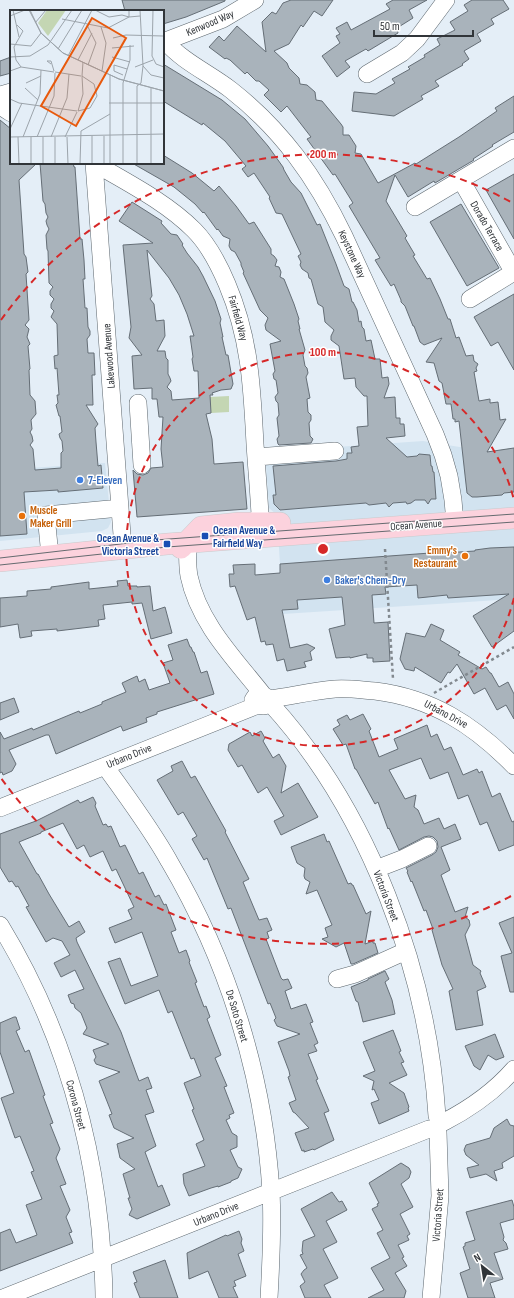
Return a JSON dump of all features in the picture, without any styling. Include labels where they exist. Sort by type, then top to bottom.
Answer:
[{"type":"main road","name":"Ocean Avenue","points":[[0,561],[187,542],[260,530],[329,532],[455,522],[511,520]]},
{"type":"main road","name":"Ocean Avenue","points":[[50,556],[78,564],[136,561],[173,557],[187,542]]},
{"type":"street","name":"Kenwood Way","points":[[164,41],[223,19],[255,0]]},
{"type":"street","points":[[367,74],[402,53],[417,39],[446,0]]},
{"type":"street","name":"Keystone Way","points":[[164,41],[184,59],[230,89],[266,120],[289,146],[318,187],[344,236],[435,434],[449,476],[454,500],[455,522]]},
{"type":"street","points":[[0,95],[10,92]]},
{"type":"street","points":[[0,106],[10,112]]},
{"type":"street","points":[[415,207],[514,148]]},
{"type":"street","name":"Lakewood Avenue","points":[[94,164],[123,548]]},
{"type":"street","name":"Fairfield Way","points":[[96,164],[155,199],[176,214],[195,231],[222,271],[233,297],[242,325],[248,354],[252,383],[260,530]]},
{"type":"street","name":"Dorado Terrace","points":[[461,180],[514,273],[470,299]]},
{"type":"street","points":[[138,403],[142,465]]},
{"type":"street","points":[[114,433],[140,431]]},
{"type":"street","points":[[256,457],[335,451]]},
{"type":"street","points":[[50,556],[46,515],[120,508]]},
{"type":"street","name":"Victoria Street","points":[[187,542],[190,577],[194,591],[208,622],[230,655],[265,701],[289,724],[318,764],[354,826],[376,869],[406,951],[419,996],[430,1051],[437,1125],[440,1196],[432,1298]]},
{"type":"street","name":"Urbano Drive","points":[[0,808],[265,701],[313,691],[337,689],[393,693],[420,701],[464,722],[499,750],[514,766]]},
{"type":"street","name":"De Soto Street","points":[[105,766],[169,860],[200,918],[221,967],[246,1043],[262,1118],[271,1192],[272,1240],[269,1298]]},
{"type":"street","points":[[376,869],[402,859],[428,846]]},
{"type":"street","name":"Corona Street","points":[[0,925],[41,1003],[53,1031],[76,1102],[94,1179],[103,1259],[104,1298]]},
{"type":"street","points":[[337,979],[355,974],[406,951]]},
{"type":"street","name":"Urbano Drive","points":[[3,1298],[437,1125],[466,1110],[491,1093],[514,1070]]},
{"type":"path","points":[[385,549],[393,693]]},
{"type":"path","points":[[420,701],[514,647]]},
{"type":"shaded area","points":[[423,441],[514,456],[514,599],[283,614],[277,515],[269,508],[265,452]]},
{"type":"shaded area","points":[[105,463],[111,522],[108,528],[102,531],[0,541],[0,470]]},
{"type":"green space","points":[[229,396],[229,412],[211,413],[210,397]]},
{"type":"building","points":[[122,0],[225,0],[186,17],[164,24],[164,10],[125,10]]},
{"type":"building","points":[[291,0],[333,0],[322,16],[314,11],[303,27],[301,25],[289,44],[274,51],[287,63],[289,68],[299,78],[300,84],[307,85],[315,92],[316,100],[322,101],[341,124],[343,127],[343,135],[349,135],[356,146],[355,153],[361,154],[378,183],[415,163],[416,164],[459,137],[497,111],[495,108],[514,96],[514,132],[492,145],[493,146],[473,159],[474,160],[435,183],[434,181],[408,197],[395,175],[386,201],[407,236],[405,238],[415,255],[413,256],[427,279],[430,278],[448,319],[450,319],[456,338],[459,337],[466,356],[473,355],[474,361],[478,364],[476,368],[477,371],[474,372],[479,401],[490,399],[490,403],[498,402],[500,420],[506,419],[487,452],[514,448],[514,492],[504,493],[502,495],[477,497],[472,497],[467,493],[459,421],[455,422],[455,419],[453,419],[451,404],[446,404],[442,383],[439,381],[434,363],[426,362],[442,338],[424,345],[420,342],[394,284],[391,286],[375,260],[380,258],[349,206],[353,203],[335,174],[333,175],[307,139],[311,137],[287,106],[281,112],[264,95],[269,90],[259,81],[256,81],[247,72],[245,74],[230,60],[225,59],[209,47],[219,36],[224,41],[237,26],[266,52],[262,22],[272,12],[276,14],[283,3]]},
{"type":"building","points":[[393,0],[427,0],[409,10],[413,18],[397,28],[398,33],[368,51],[366,49],[345,61],[350,67],[337,77],[322,56],[340,43],[336,36],[340,34],[336,28],[347,22],[351,30],[390,9],[386,4]]},
{"type":"building","points":[[472,0],[503,0],[509,9],[491,19],[494,24],[477,34],[481,41],[464,51],[469,59],[462,64],[463,65],[435,81],[439,86],[421,96],[423,99],[394,116],[352,111],[354,92],[376,94],[395,83],[392,79],[410,69],[408,67],[425,57],[424,55],[440,45],[437,39],[455,30],[450,22],[468,11],[464,5]]},
{"type":"building","points":[[10,57],[10,73],[0,76],[0,61]]},
{"type":"building","points":[[164,65],[222,100],[245,119],[268,146],[283,167],[291,182],[301,193],[317,225],[320,224],[344,286],[349,289],[352,302],[357,310],[359,322],[361,321],[364,329],[366,341],[371,340],[375,359],[380,359],[382,378],[388,377],[389,384],[384,398],[395,397],[396,418],[400,418],[400,424],[404,424],[405,436],[386,438],[407,457],[417,456],[419,454],[430,455],[431,466],[434,472],[436,499],[431,499],[428,504],[425,500],[415,500],[407,504],[406,502],[393,503],[389,507],[386,503],[369,505],[366,503],[280,510],[274,504],[273,495],[276,495],[273,466],[347,459],[347,453],[352,453],[351,447],[359,446],[357,427],[368,426],[367,396],[364,396],[356,387],[355,378],[344,379],[339,346],[331,340],[334,330],[325,322],[323,307],[318,304],[308,273],[302,269],[300,265],[301,262],[298,256],[301,254],[282,214],[276,213],[269,198],[270,197],[254,173],[248,177],[242,169],[246,166],[225,141],[203,123],[202,125],[164,102]]},
{"type":"building","points":[[0,120],[10,128],[10,164],[36,164],[19,180],[24,254],[26,257],[28,272],[26,274],[29,320],[25,325],[29,329],[27,337],[30,344],[28,346],[30,395],[35,401],[36,414],[31,420],[32,429],[30,432],[33,441],[30,445],[33,449],[35,470],[61,468],[61,453],[63,451],[62,441],[59,434],[62,432],[60,416],[56,405],[58,403],[57,395],[59,395],[57,368],[55,369],[54,356],[58,355],[57,324],[51,317],[54,311],[51,308],[51,304],[54,299],[50,295],[50,291],[53,287],[49,283],[46,235],[49,229],[46,221],[48,217],[43,201],[40,164],[73,164],[75,167],[80,239],[82,239],[84,260],[85,279],[83,279],[85,308],[87,308],[88,327],[90,331],[90,335],[87,339],[88,353],[94,353],[95,375],[92,375],[93,405],[86,405],[98,424],[95,428],[96,442],[98,466],[101,465],[103,488],[58,492],[58,490],[24,492],[27,534],[0,536]]},
{"type":"building","points":[[164,156],[192,173],[214,191],[219,186],[249,224],[254,222],[271,249],[271,254],[277,260],[275,266],[279,267],[281,272],[280,277],[284,279],[294,304],[299,319],[299,329],[305,350],[303,355],[308,373],[306,377],[310,398],[307,399],[308,412],[311,415],[311,420],[309,423],[310,436],[313,439],[311,443],[278,444],[277,439],[279,436],[277,418],[279,415],[278,403],[275,397],[278,393],[276,380],[274,379],[273,374],[275,371],[270,344],[281,341],[266,330],[265,325],[268,318],[260,310],[243,273],[241,263],[235,252],[231,250],[229,246],[230,239],[223,236],[204,212],[203,213],[195,204],[174,187],[134,164],[164,164]]},
{"type":"building","points":[[514,174],[514,239],[486,190]]},
{"type":"building","points":[[132,202],[162,221],[161,223],[171,234],[177,235],[183,244],[182,245],[187,253],[198,267],[215,301],[221,319],[220,323],[222,337],[226,355],[228,355],[233,384],[231,389],[221,390],[212,393],[213,395],[210,395],[211,413],[206,414],[212,439],[214,464],[243,462],[247,509],[137,517],[133,470],[137,474],[143,475],[148,473],[151,468],[163,467],[161,449],[163,417],[159,417],[157,399],[152,399],[152,388],[134,389],[132,356],[142,355],[129,338],[131,327],[123,245],[153,243],[119,221]],"holes":[[[147,250],[169,278],[179,295],[194,336],[190,336],[194,371],[198,371],[199,398],[172,400],[171,391],[167,387],[171,381],[168,374],[168,360],[166,358],[165,351],[157,351],[165,336],[164,320],[156,321],[154,304],[150,299],[152,296]]]},
{"type":"building","points":[[461,204],[499,268],[467,286],[430,222]]},
{"type":"building","points":[[514,294],[514,370],[498,342],[491,346],[474,317]]},
{"type":"building","points":[[514,547],[514,631],[492,647],[473,616],[509,594],[448,598],[447,595],[418,598],[417,585],[385,587],[386,594],[372,595],[374,623],[388,622],[390,661],[373,662],[373,658],[367,658],[367,654],[350,658],[336,658],[329,629],[345,625],[342,597],[297,600],[298,609],[282,610],[290,648],[307,644],[315,648],[310,652],[312,660],[304,662],[306,667],[287,671],[284,659],[277,661],[273,644],[266,645],[265,641],[261,642],[255,617],[247,620],[235,586],[230,587],[229,574],[234,574],[233,565],[255,564],[255,575],[280,573],[280,564]]},
{"type":"building","points":[[127,580],[128,586],[150,586],[153,611],[165,607],[172,633],[151,639],[142,603],[132,604],[132,602],[103,605],[105,619],[98,620],[99,626],[57,631],[57,629],[31,631],[32,636],[20,638],[18,624],[0,627],[0,598],[27,596],[27,591],[51,589],[51,587],[89,582],[89,589],[118,586],[117,581]]},
{"type":"building","points":[[431,624],[444,630],[440,640],[460,652],[458,655],[482,669],[486,667],[499,687],[508,682],[514,694],[514,719],[506,705],[497,710],[485,688],[474,694],[457,664],[450,673],[448,672],[441,683],[415,667],[414,671],[405,669],[400,659],[406,633],[425,637]]},
{"type":"building","points":[[187,639],[194,652],[201,673],[207,671],[214,694],[157,712],[157,714],[146,718],[147,722],[123,731],[121,726],[56,754],[49,735],[46,735],[9,750],[16,764],[12,771],[3,775],[2,772],[0,773],[0,732],[4,739],[32,728],[33,730],[79,711],[80,713],[126,692],[122,683],[137,676],[139,682],[145,679],[149,690],[170,683],[163,663],[173,660],[168,645]]},
{"type":"building","points":[[14,698],[19,712],[0,720],[0,703]]},
{"type":"building","points":[[363,714],[371,729],[369,731],[379,757],[398,749],[394,739],[427,725],[431,737],[437,734],[444,750],[451,747],[463,775],[477,769],[479,773],[482,771],[492,797],[500,793],[512,822],[514,821],[514,845],[499,851],[487,822],[480,825],[468,795],[458,799],[448,772],[430,779],[421,758],[389,770],[405,799],[416,795],[414,807],[418,810],[424,824],[439,818],[444,829],[455,824],[461,839],[441,847],[450,870],[441,875],[455,912],[468,907],[465,917],[469,920],[470,925],[465,935],[473,965],[481,971],[480,973],[486,987],[477,991],[483,1025],[456,1030],[449,991],[453,989],[442,965],[432,930],[433,929],[426,910],[424,911],[406,868],[436,852],[438,847],[437,841],[433,837],[424,837],[399,850],[389,828],[388,829],[378,802],[375,804],[355,769],[346,744],[343,745],[333,729],[340,725],[337,720],[347,715],[350,720]]},
{"type":"building","points":[[261,731],[265,738],[263,741],[273,758],[279,754],[286,766],[281,793],[298,783],[318,817],[281,835],[274,821],[284,816],[267,787],[258,793],[242,765],[238,767],[228,750],[229,744],[250,732],[252,736]]},
{"type":"building","points":[[182,761],[191,778],[195,776],[226,831],[225,832],[249,879],[243,882],[259,920],[267,918],[272,930],[267,932],[269,938],[266,939],[281,978],[283,980],[288,979],[292,988],[285,991],[291,1009],[306,1004],[313,1022],[310,1023],[318,1043],[314,1045],[317,1051],[308,1054],[318,1079],[316,1080],[329,1111],[324,1113],[334,1140],[314,1150],[302,1151],[295,1133],[309,1128],[293,1112],[289,1103],[296,1100],[288,1077],[290,1076],[289,1071],[278,1042],[300,1034],[277,1026],[274,1020],[276,1018],[270,1003],[268,1004],[231,908],[228,909],[207,858],[204,860],[192,839],[197,836],[183,812],[178,815],[157,780],[173,771],[171,766]]},
{"type":"building","points":[[93,797],[103,825],[106,824],[108,827],[111,826],[120,847],[125,845],[139,874],[143,872],[155,897],[159,895],[164,905],[166,904],[176,930],[171,932],[179,953],[186,950],[197,982],[195,983],[204,1007],[206,1006],[210,1017],[207,1019],[221,1055],[215,1058],[227,1086],[224,1087],[234,1113],[229,1115],[230,1118],[226,1120],[232,1133],[237,1136],[237,1147],[230,1150],[238,1167],[242,1169],[238,1178],[231,1182],[189,1196],[184,1184],[183,1174],[205,1166],[196,1144],[204,1140],[192,1110],[194,1109],[184,1083],[201,1076],[194,1058],[191,1059],[172,1011],[168,1013],[159,990],[125,1004],[108,962],[120,958],[131,986],[158,976],[142,932],[115,943],[109,928],[132,919],[128,910],[134,907],[116,869],[112,871],[103,851],[90,857],[84,845],[77,849],[63,823],[19,842],[69,927],[79,921],[85,932],[76,938],[77,942],[121,1032],[139,1081],[148,1077],[152,1088],[146,1090],[154,1112],[145,1115],[156,1146],[145,1152],[158,1187],[162,1185],[170,1205],[137,1219],[129,1215],[132,1209],[123,1174],[135,1169],[120,1158],[117,1144],[134,1138],[114,1128],[109,1115],[112,1114],[99,1081],[120,1072],[96,1064],[94,1060],[96,1057],[93,1050],[109,1044],[83,1034],[87,1028],[81,1013],[75,1008],[74,1004],[71,1003],[68,995],[84,989],[75,970],[61,977],[54,963],[70,955],[62,941],[53,938],[46,942],[26,907],[29,906],[18,886],[16,887],[12,881],[9,882],[0,867],[0,834],[36,821],[78,800],[80,803]]},
{"type":"building","points":[[324,834],[327,842],[329,841],[348,884],[351,883],[353,885],[366,914],[371,911],[365,944],[373,941],[378,953],[353,964],[351,964],[344,943],[336,947],[322,939],[328,937],[325,928],[332,925],[317,890],[306,894],[310,882],[305,879],[305,868],[297,863],[291,847]]},
{"type":"building","points":[[514,917],[514,992],[510,992],[501,956],[512,953],[499,923]]},
{"type":"building","points":[[385,971],[389,979],[385,982],[392,1000],[395,1014],[363,1022],[358,1002],[356,1001],[351,987]]},
{"type":"building","points":[[16,1017],[20,1029],[16,1031],[25,1052],[29,1050],[45,1095],[43,1096],[53,1123],[50,1124],[60,1149],[56,1158],[66,1184],[60,1186],[70,1210],[66,1217],[72,1232],[69,1233],[73,1243],[0,1271],[0,1233],[10,1229],[16,1243],[37,1235],[26,1205],[42,1199],[31,1172],[34,1171],[20,1136],[15,1138],[1,1098],[14,1093],[0,1052],[0,1023]]},
{"type":"building","points":[[393,1030],[401,1051],[399,1052],[404,1062],[401,1063],[407,1075],[389,1083],[404,1093],[409,1111],[379,1124],[371,1103],[379,1100],[374,1089],[372,1090],[374,1081],[363,1076],[375,1071],[363,1042]]},
{"type":"building","points":[[495,1034],[504,1057],[496,1060],[488,1055],[480,1070],[474,1066],[465,1046]]},
{"type":"building","points":[[507,1119],[510,1125],[514,1126],[514,1156],[502,1163],[503,1168],[494,1171],[497,1181],[486,1174],[470,1178],[467,1168],[479,1165],[466,1155],[464,1150],[466,1145],[490,1138],[494,1128]]},
{"type":"building","points":[[401,1163],[409,1168],[411,1172],[409,1178],[401,1184],[413,1207],[400,1214],[410,1234],[407,1236],[409,1240],[398,1245],[404,1257],[402,1258],[407,1266],[395,1273],[406,1291],[404,1298],[368,1298],[384,1290],[371,1268],[390,1258],[377,1233],[383,1230],[372,1209],[378,1206],[377,1204],[379,1203],[369,1183]]},
{"type":"building","points":[[332,1192],[339,1202],[342,1201],[347,1210],[326,1221],[337,1242],[323,1249],[338,1278],[324,1285],[331,1298],[305,1298],[300,1286],[305,1282],[301,1274],[307,1268],[300,1255],[303,1254],[303,1241],[315,1236],[301,1209]]},
{"type":"building","points":[[512,1200],[514,1207],[514,1219],[500,1223],[504,1237],[503,1240],[508,1249],[494,1253],[503,1279],[490,1283],[495,1298],[468,1298],[460,1273],[470,1269],[463,1247],[465,1246],[465,1243],[475,1240],[466,1212]]},
{"type":"building","points":[[239,1231],[244,1251],[238,1254],[246,1276],[234,1281],[236,1286],[233,1287],[238,1298],[219,1298],[208,1271],[189,1279],[187,1253],[226,1235],[227,1236]]},
{"type":"building","points":[[165,1260],[178,1298],[140,1298],[134,1283],[137,1282],[133,1272]]},
{"type":"tram line","points":[[0,558],[155,540],[514,514]]},
{"type":"tram line","points":[[0,565],[167,547],[514,522]]},
{"type":"place","name":"7-Eleven","points":[[80,480]]},
{"type":"place","name":"Muscle Maker Grill","points":[[22,516]]},
{"type":"place","name":"Ocean Avenue & Fairfield Way","points":[[205,536]]},
{"type":"place","name":"Ocean Avenue & Victoria Street","points":[[167,544]]},
{"type":"place","name":"Emmy's Restaurant","points":[[465,556]]},
{"type":"place","name":"Baker's Chem-Dry","points":[[327,580]]}]
